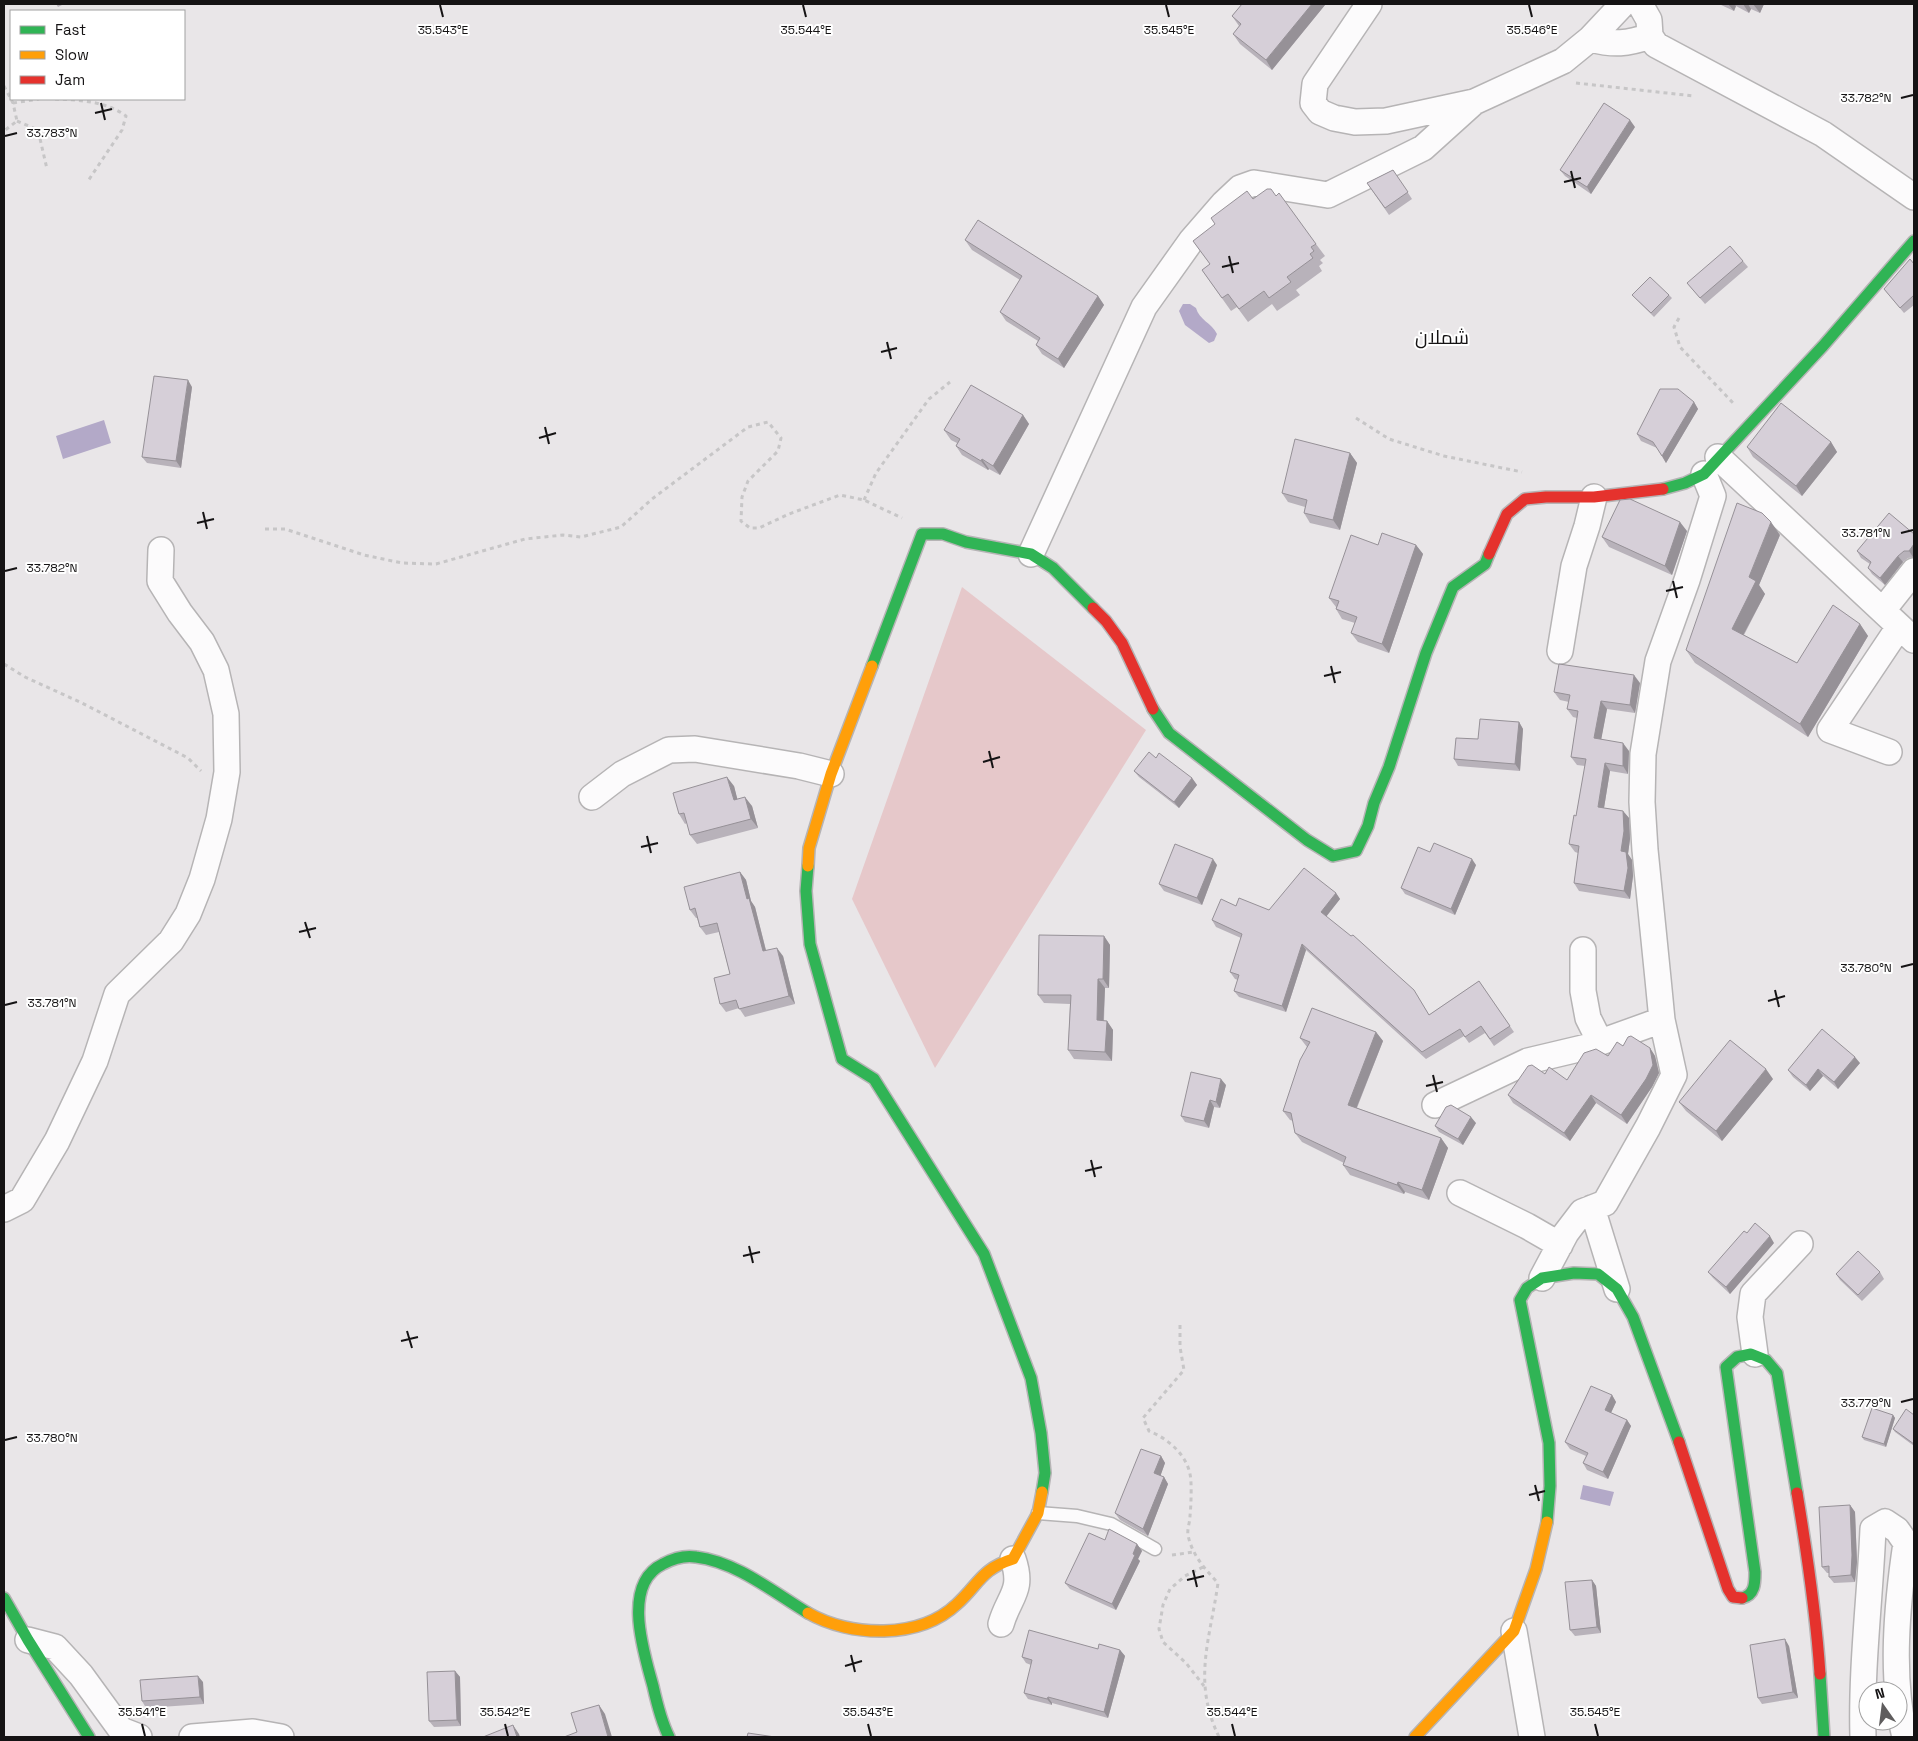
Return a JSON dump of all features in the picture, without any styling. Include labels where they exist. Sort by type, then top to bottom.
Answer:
[{"type":"street","points":[[1369,4],[1315,84],[1313,103],[1320,112],[1334,118],[1355,122],[1386,122],[1474,102],[1563,61],[1590,39],[1623,4]]},
{"type":"street","points":[[1640,4],[1649,20],[1650,36],[1656,46],[1823,134],[1914,197]]},
{"type":"street","points":[[1590,39],[1627,44],[1650,36]]},
{"type":"street","points":[[1031,554],[1144,307],[1191,241],[1224,203],[1240,188],[1254,183],[1328,195],[1423,148],[1474,102]]},
{"type":"street","points":[[670,1737],[663,1725],[642,1650],[638,1613],[640,1595],[649,1574],[664,1562],[679,1556],[701,1558],[726,1566],[753,1577],[812,1616],[842,1628],[866,1631],[916,1625],[938,1618],[957,1605],[980,1576],[995,1565],[1013,1559],[1038,1513],[1045,1473],[1041,1433],[1031,1378],[984,1254],[874,1080],[842,1059],[810,944],[806,891],[809,848],[831,774],[922,534],[942,534],[966,542],[1031,554],[1053,568],[1106,620],[1122,643],[1149,703],[1169,733],[1307,840],[1333,856],[1356,851],[1368,826],[1374,803],[1389,767],[1426,653],[1453,587],[1485,564],[1507,514],[1525,500],[1546,497],[1594,497],[1672,487],[1711,465],[1823,346],[1914,241]]},
{"type":"street","points":[[1711,465],[1899,626]]},
{"type":"street","points":[[1542,1278],[1560,1245],[1582,1212],[1604,1203],[1648,1127],[1674,1074],[1662,1020],[1645,850],[1642,754],[1658,661],[1714,496],[1711,465]]},
{"type":"street","points":[[1560,651],[1574,566],[1594,497]]},
{"type":"street","points":[[4,1209],[22,1200],[57,1142],[95,1061],[117,994],[171,941],[188,914],[207,862],[219,819],[227,772],[226,714],[216,670],[202,642],[180,613],[160,581],[161,550]]},
{"type":"street","points":[[1889,752],[1830,730],[1899,626],[1914,571]]},
{"type":"street","points":[[592,797],[622,774],[650,758],[669,750],[695,749],[799,766],[831,774]]},
{"type":"street","points":[[1583,950],[1583,991],[1588,1018],[1600,1042]]},
{"type":"street","points":[[1435,1106],[1528,1061],[1588,1047],[1662,1020]]},
{"type":"street","points":[[1460,1193],[1527,1226],[1560,1245]]},
{"type":"street","points":[[1592,1208],[1617,1290],[1632,1317],[1671,1416],[1728,1589],[1733,1597],[1741,1599],[1749,1596],[1755,1588],[1755,1565],[1726,1367],[1738,1356],[1755,1354],[1768,1360],[1777,1373],[1807,1556],[1818,1644],[1824,1737]]},
{"type":"street","points":[[1755,1354],[1750,1317],[1753,1294],[1800,1244]]},
{"type":"street","points":[[1415,1737],[1514,1630],[1533,1578],[1546,1530],[1550,1486],[1549,1443],[1520,1300],[1527,1288],[1542,1278],[1574,1273],[1598,1274],[1617,1290]]},
{"type":"street","points":[[1863,1737],[1862,1704],[1873,1529],[1884,1522],[1897,1530],[1906,1543],[1896,1626],[1897,1672],[1905,1737]]},
{"type":"street","points":[[1001,1624],[1017,1589],[1018,1573],[1013,1559]]},
{"type":"street","points":[[4,1598],[89,1737]]},
{"type":"street","points":[[1514,1630],[1532,1737]]},
{"type":"street","points":[[28,1640],[55,1647],[81,1675],[121,1730],[138,1737]]},
{"type":"street","points":[[192,1737],[253,1732],[281,1737]]},
{"type":"lane","points":[[1038,1513],[1077,1516],[1111,1524],[1155,1549]]},
{"type":"path","points":[[1563,61],[1567,79],[1576,83],[1701,96]]},
{"type":"path","points":[[4,86],[10,97]]},
{"type":"path","points":[[11,100],[17,121]]},
{"type":"path","points":[[13,103],[32,100]]},
{"type":"path","points":[[66,100],[97,103],[117,110],[126,116],[122,130],[88,181]]},
{"type":"path","points":[[4,131],[17,121]]},
{"type":"path","points":[[17,121],[38,130],[47,169]]},
{"type":"path","points":[[1679,318],[1674,327],[1680,347],[1730,401],[1753,420]]},
{"type":"path","points":[[864,500],[876,473],[929,399],[950,382]]},
{"type":"path","points":[[1356,418],[1388,439],[1444,456],[1536,475],[1546,497]]},
{"type":"path","points":[[265,529],[285,529],[364,556],[402,563],[436,564],[526,539],[563,535],[581,537],[621,527],[652,499],[748,427],[768,422],[781,438],[778,451],[748,481],[742,497],[741,521],[750,528],[759,528],[789,514],[840,495],[864,500],[905,519],[922,534]]},
{"type":"path","points":[[4,664],[25,677],[82,703],[188,758],[223,792]]},
{"type":"path","points":[[1180,1325],[1180,1347],[1184,1370],[1143,1418],[1149,1431],[1160,1435],[1179,1452],[1190,1474],[1188,1533],[1194,1552],[1203,1567],[1218,1583],[1204,1662],[1204,1687],[1214,1727],[1219,1737]]},
{"type":"path","points":[[1203,1567],[1185,1576],[1170,1589],[1163,1606],[1159,1629],[1163,1642],[1186,1663],[1204,1687]]},
{"type":"shaded area","points":[[1183,304],[1190,304],[1196,308],[1200,316],[1215,330],[1217,334],[1214,341],[1209,343],[1185,325],[1179,311]]},
{"type":"shaded area","points":[[104,420],[111,443],[63,459],[56,436]]},
{"type":"shaded area","points":[[962,587],[1146,730],[935,1068],[852,899]]},
{"type":"shaded area","points":[[1583,1485],[1614,1492],[1610,1506],[1580,1499]]},
{"type":"building","points":[[1242,4],[1312,4],[1266,60],[1233,34],[1241,24],[1232,16]]},
{"type":"building","points":[[1604,103],[1630,120],[1587,187],[1560,170]]},
{"type":"building","points":[[1393,170],[1408,192],[1385,208],[1367,183]]},
{"type":"building","points":[[1267,189],[1271,189],[1276,196],[1279,193],[1316,244],[1311,247],[1314,251],[1310,254],[1313,258],[1287,277],[1291,282],[1269,298],[1264,291],[1239,309],[1228,294],[1222,298],[1202,270],[1210,264],[1193,241],[1215,224],[1211,218],[1247,191],[1253,199]]},
{"type":"building","points":[[978,220],[1098,296],[1058,359],[1036,345],[1040,338],[1000,312],[1022,276],[965,240]]},
{"type":"building","points":[[1730,246],[1743,261],[1700,298],[1687,283]]},
{"type":"building","points":[[1910,259],[1914,264],[1914,295],[1900,308],[1884,289]]},
{"type":"building","points":[[1650,277],[1669,295],[1651,313],[1632,295]]},
{"type":"building","points":[[154,376],[188,380],[176,461],[142,457]]},
{"type":"building","points":[[971,385],[1023,415],[993,466],[956,446],[960,439],[944,430]]},
{"type":"building","points":[[1660,389],[1678,389],[1694,402],[1662,456],[1653,442],[1637,434]]},
{"type":"building","points":[[1781,403],[1831,442],[1796,486],[1747,447]]},
{"type":"building","points":[[1295,439],[1350,453],[1333,520],[1304,513],[1307,500],[1282,493]]},
{"type":"building","points":[[1630,499],[1680,522],[1665,566],[1602,537],[1620,500]]},
{"type":"building","points":[[1737,503],[1762,513],[1771,522],[1749,577],[1756,581],[1732,629],[1797,663],[1833,605],[1860,624],[1800,724],[1686,650]]},
{"type":"building","points":[[1889,513],[1914,534],[1914,544],[1909,551],[1904,551],[1898,556],[1880,578],[1868,568],[1871,562],[1857,551]]},
{"type":"building","points":[[1382,533],[1416,545],[1382,644],[1351,633],[1357,617],[1336,609],[1339,601],[1329,598],[1351,535],[1378,545]]},
{"type":"building","points":[[1559,664],[1634,675],[1630,705],[1601,701],[1594,738],[1623,743],[1623,766],[1605,763],[1598,807],[1623,811],[1624,831],[1621,851],[1626,852],[1628,868],[1624,891],[1574,883],[1579,846],[1569,844],[1586,759],[1571,757],[1578,711],[1567,709],[1570,695],[1554,692]]},
{"type":"building","points":[[1480,719],[1519,722],[1515,764],[1454,759],[1456,738],[1478,739]]},
{"type":"building","points":[[1149,752],[1156,758],[1159,753],[1192,778],[1174,802],[1134,771]]},
{"type":"building","points":[[727,777],[734,800],[745,797],[751,819],[690,835],[684,813],[679,814],[673,793]]},
{"type":"building","points":[[1434,843],[1472,859],[1451,909],[1401,888],[1418,847],[1430,852]]},
{"type":"building","points":[[1175,844],[1213,859],[1197,898],[1159,884]]},
{"type":"building","points":[[1304,868],[1336,893],[1321,912],[1351,936],[1353,935],[1414,990],[1429,1015],[1479,981],[1510,1026],[1490,1039],[1481,1026],[1465,1037],[1460,1029],[1422,1052],[1302,944],[1282,1006],[1234,991],[1239,975],[1230,972],[1242,934],[1212,920],[1221,899],[1236,906],[1239,898],[1269,910]]},
{"type":"building","points":[[740,872],[763,951],[777,948],[789,996],[739,1009],[736,1000],[720,1004],[714,978],[730,974],[717,923],[700,927],[695,908],[690,910],[684,887]]},
{"type":"building","points":[[1039,935],[1104,936],[1103,979],[1098,979],[1097,1020],[1107,1021],[1105,1052],[1068,1050],[1071,995],[1038,995]]},
{"type":"building","points":[[1312,1008],[1376,1032],[1348,1105],[1441,1138],[1422,1190],[1398,1182],[1397,1185],[1343,1165],[1346,1157],[1295,1133],[1291,1113],[1283,1111],[1300,1060],[1310,1042],[1300,1038]]},
{"type":"building","points":[[1822,1029],[1855,1057],[1834,1082],[1818,1069],[1806,1085],[1788,1070]]},
{"type":"building","points":[[1631,1036],[1650,1048],[1653,1065],[1646,1079],[1621,1115],[1591,1095],[1564,1133],[1508,1095],[1528,1066],[1532,1065],[1545,1074],[1549,1067],[1567,1080],[1584,1053],[1596,1049],[1608,1056],[1617,1042],[1623,1046],[1628,1037]]},
{"type":"building","points":[[1730,1040],[1766,1069],[1716,1131],[1679,1102]]},
{"type":"building","points":[[1191,1072],[1221,1079],[1216,1102],[1210,1100],[1204,1121],[1181,1116]]},
{"type":"building","points":[[1451,1105],[1471,1117],[1458,1139],[1435,1126],[1446,1107]]},
{"type":"building","points":[[1755,1223],[1770,1236],[1726,1287],[1708,1272],[1744,1231],[1747,1233]]},
{"type":"building","points":[[1858,1251],[1880,1272],[1858,1295],[1836,1274]]},
{"type":"building","points":[[1591,1386],[1612,1395],[1605,1410],[1627,1420],[1603,1472],[1583,1463],[1588,1453],[1565,1442]]},
{"type":"building","points":[[1872,1408],[1893,1415],[1884,1444],[1862,1437]]},
{"type":"building","points":[[1906,1409],[1914,1415],[1914,1444],[1893,1429]]},
{"type":"building","points":[[1141,1449],[1161,1456],[1154,1473],[1164,1477],[1143,1529],[1115,1513]]},
{"type":"building","points":[[1850,1505],[1851,1575],[1829,1577],[1829,1566],[1822,1567],[1819,1507]]},
{"type":"building","points":[[1109,1529],[1137,1544],[1133,1554],[1135,1555],[1112,1604],[1065,1583],[1089,1533],[1105,1540]]},
{"type":"building","points":[[1592,1580],[1597,1627],[1570,1630],[1565,1582]]},
{"type":"building","points":[[1029,1630],[1098,1649],[1099,1644],[1120,1650],[1104,1712],[1048,1697],[1047,1699],[1024,1693],[1032,1660],[1022,1657]]},
{"type":"building","points":[[1785,1639],[1793,1692],[1758,1698],[1750,1645]]},
{"type":"building","points":[[455,1671],[457,1720],[429,1721],[427,1672]]},
{"type":"building","points":[[198,1676],[200,1697],[142,1701],[140,1680]]},
{"type":"building","points":[[599,1705],[608,1737],[564,1737],[577,1732],[571,1713]]},
{"type":"building","points":[[513,1725],[517,1737],[483,1737]]},
{"type":"building","points":[[748,1733],[775,1737],[747,1737]]},
{"type":"traffic: fast","points":[[1663,489],[1685,483],[1704,474],[1823,346],[1914,241]]},
{"type":"traffic: fast","points":[[872,666],[922,534],[943,534],[966,542],[1031,554],[1053,568],[1093,608]]},
{"type":"traffic: fast","points":[[1153,709],[1169,733],[1307,840],[1333,856],[1356,851],[1368,826],[1374,803],[1389,767],[1426,653],[1453,587],[1485,564],[1489,554]]},
{"type":"traffic: fast","points":[[808,866],[806,891],[810,944],[842,1059],[874,1079],[984,1254],[1031,1378],[1041,1433],[1045,1473],[1042,1492]]},
{"type":"traffic: fast","points":[[1547,1522],[1550,1486],[1549,1443],[1520,1300],[1527,1288],[1542,1278],[1574,1273],[1598,1274],[1617,1289],[1633,1317],[1679,1442]]},
{"type":"traffic: fast","points":[[1742,1598],[1752,1591],[1755,1572],[1726,1367],[1737,1357],[1751,1354],[1766,1360],[1777,1373],[1797,1493]]},
{"type":"traffic: fast","points":[[669,1737],[658,1706],[641,1638],[639,1603],[642,1587],[650,1574],[671,1560],[687,1556],[711,1560],[740,1571],[808,1613]]},
{"type":"traffic: fast","points":[[4,1598],[89,1737]]},
{"type":"traffic: fast","points":[[1820,1674],[1824,1737]]},
{"type":"traffic: slow","points":[[808,866],[809,848],[831,774],[872,666]]},
{"type":"traffic: slow","points":[[808,1613],[844,1627],[884,1631],[924,1624],[941,1616],[957,1604],[987,1572],[1013,1559],[1038,1513],[1042,1492]]},
{"type":"traffic: slow","points":[[1415,1737],[1514,1631],[1536,1569],[1547,1522]]},
{"type":"traffic: jam","points":[[1489,554],[1507,514],[1525,499],[1594,497],[1663,489]]},
{"type":"traffic: jam","points":[[1093,608],[1106,621],[1122,643],[1153,709]]},
{"type":"traffic: jam","points":[[1679,1442],[1728,1589],[1733,1597],[1742,1598]]},
{"type":"traffic: jam","points":[[1797,1493],[1811,1583],[1820,1674]]},
{"type":"district","name":"شملان","points":[[1442,337]]}]
